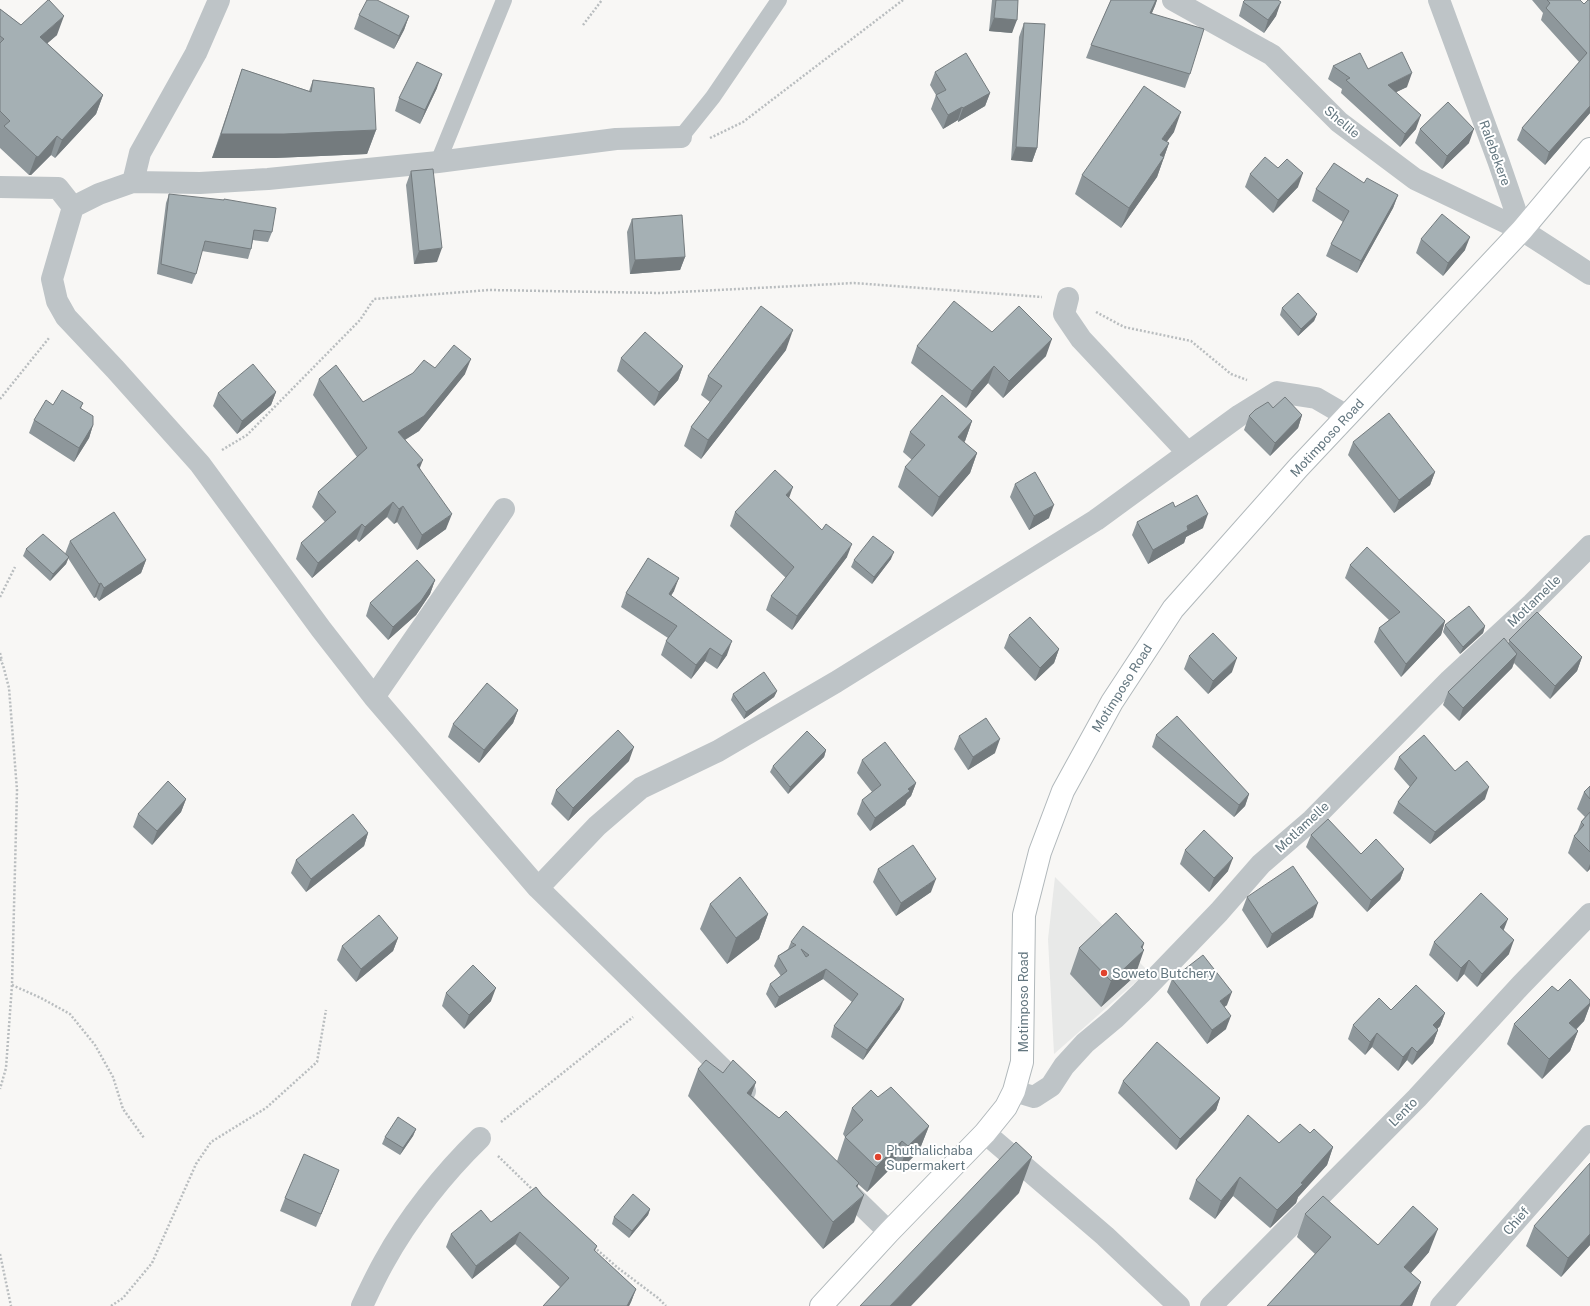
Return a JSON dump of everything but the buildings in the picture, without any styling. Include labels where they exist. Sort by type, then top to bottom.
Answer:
[{"type":"street","points":[[133,182],[140,153],[196,53],[219,0]]},
{"type":"street","name":"Shelile","points":[[1172,0],[1272,55],[1339,122],[1415,179],[1522,230]]},
{"type":"street","name":"Ralebekere","points":[[1439,0],[1522,230]]},
{"type":"street","points":[[681,137],[616,139],[438,162],[268,179],[200,183],[133,182],[99,194],[73,207],[52,280],[57,301],[66,317],[200,464],[321,629],[374,698],[538,888],[759,1105]]},
{"type":"street","name":"Motimposo Road","points":[[821,1306],[889,1232],[985,1133],[1006,1106],[1014,1091],[1022,1062],[1024,915],[1040,852],[1063,791],[1112,702],[1173,609],[1298,468],[1522,230],[1590,149]]},
{"type":"street","points":[[0,187],[58,188],[73,207]]},
{"type":"street","points":[[1522,230],[1590,274]]},
{"type":"street","points":[[1068,298],[1064,314],[1081,339],[1188,454]]},
{"type":"street","points":[[538,888],[597,826],[641,788],[718,751],[836,682],[1096,520],[1188,454],[1240,414],[1277,392],[1316,398],[1347,416]]},
{"type":"street","points":[[374,698],[504,509]]},
{"type":"street","name":"Motlamelle","points":[[1014,1091],[1034,1097],[1051,1086],[1064,1066],[1085,1043],[1141,993],[1219,912],[1261,864],[1312,820],[1450,680],[1532,604],[1590,546]]},
{"type":"street","name":"Lento","points":[[1211,1306],[1411,1104],[1521,985],[1590,914]]},
{"type":"street","points":[[985,1133],[1105,1236],[1179,1306]]},
{"type":"street","name":"Chief","points":[[1441,1306],[1590,1136]]},
{"type":"street","points":[[362,1306],[384,1261],[415,1214],[435,1187],[480,1138]]},
{"type":"street","points":[[827,1171],[889,1232]]},
{"type":"lane","points":[[438,162],[504,0]]},
{"type":"lane","points":[[681,137],[713,97],[779,0]]},
{"type":"path","points":[[583,25],[602,0]]},
{"type":"path","points":[[681,137],[711,138],[743,122],[903,0]]},
{"type":"path","points":[[200,464],[247,435],[360,320],[374,299],[489,290],[660,293],[854,283],[1068,298],[1124,327],[1191,341],[1232,374],[1277,392]]},
{"type":"path","points":[[0,399],[66,317]]},
{"type":"path","points":[[0,597],[15,567]]},
{"type":"path","points":[[0,653],[9,688],[17,790],[12,985],[6,1068],[0,1089]]},
{"type":"path","points":[[0,659],[3,665]]},
{"type":"path","points":[[12,985],[70,1014],[95,1045],[113,1077],[123,1109],[144,1138]]},
{"type":"path","points":[[536,1193],[480,1138],[652,1001]]},
{"type":"path","points":[[111,1306],[123,1298],[152,1263],[196,1164],[211,1142],[266,1108],[317,1062],[326,1010]]},
{"type":"path","points":[[594,1247],[666,1306]]},
{"type":"path","points":[[0,1254],[11,1306]]},
{"type":"shaded area","points":[[1055,877],[1148,971],[1054,1054],[1048,939]]},
{"type":"place","name":"Soweto Butchery","points":[[1104,973]]},
{"type":"place","name":"Phuthalichaba Supermakert","points":[[878,1157]]}]
